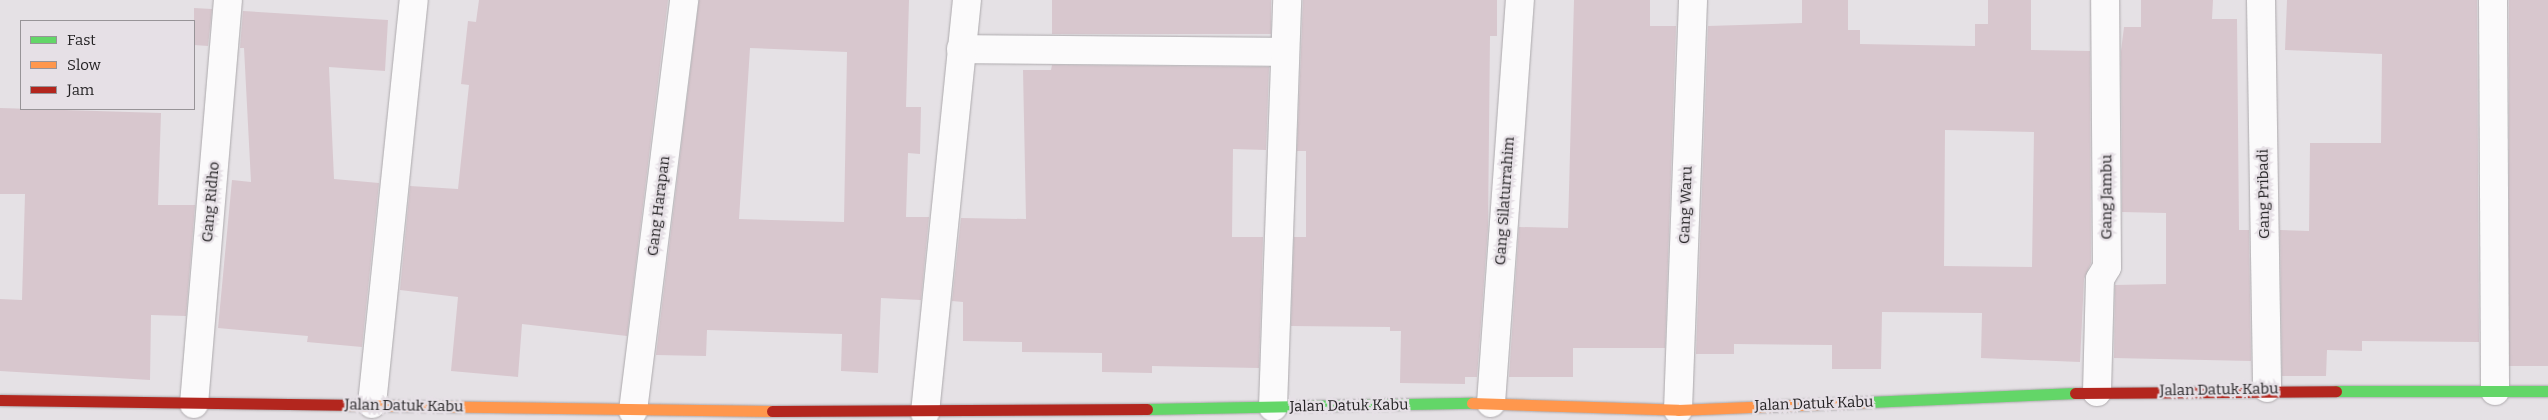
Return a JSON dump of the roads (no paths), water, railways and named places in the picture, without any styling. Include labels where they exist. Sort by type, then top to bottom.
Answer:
[{"type":"street","name":"Gang Ridho","points":[[194,412],[228,0]]},
{"type":"street","points":[[372,404],[414,0]]},
{"type":"street","name":"Gang Harapan","points":[[633,411],[684,0]]},
{"type":"street","points":[[925,413],[967,0]]},
{"type":"street","points":[[1273,407],[1287,0]]},
{"type":"street","name":"Gang Silaturrahim","points":[[1491,403],[1520,0]]},
{"type":"street","name":"Gang Waru","points":[[1678,410],[1693,0]]},
{"type":"street","name":"Gang Jambu","points":[[2097,392],[2100,279],[2107,267],[2106,0]]},
{"type":"street","name":"Gang Pribadi","points":[[2261,0],[2266,388]]},
{"type":"street","points":[[2493,0],[2495,390]]},
{"type":"street","points":[[961,49],[1284,52]]},
{"type":"street","name":"Jalan Datuk Kabu","points":[[0,400],[194,412],[372,404],[838,417],[925,413],[1491,403],[1678,410],[2097,392],[2266,388],[2548,391]]}]
